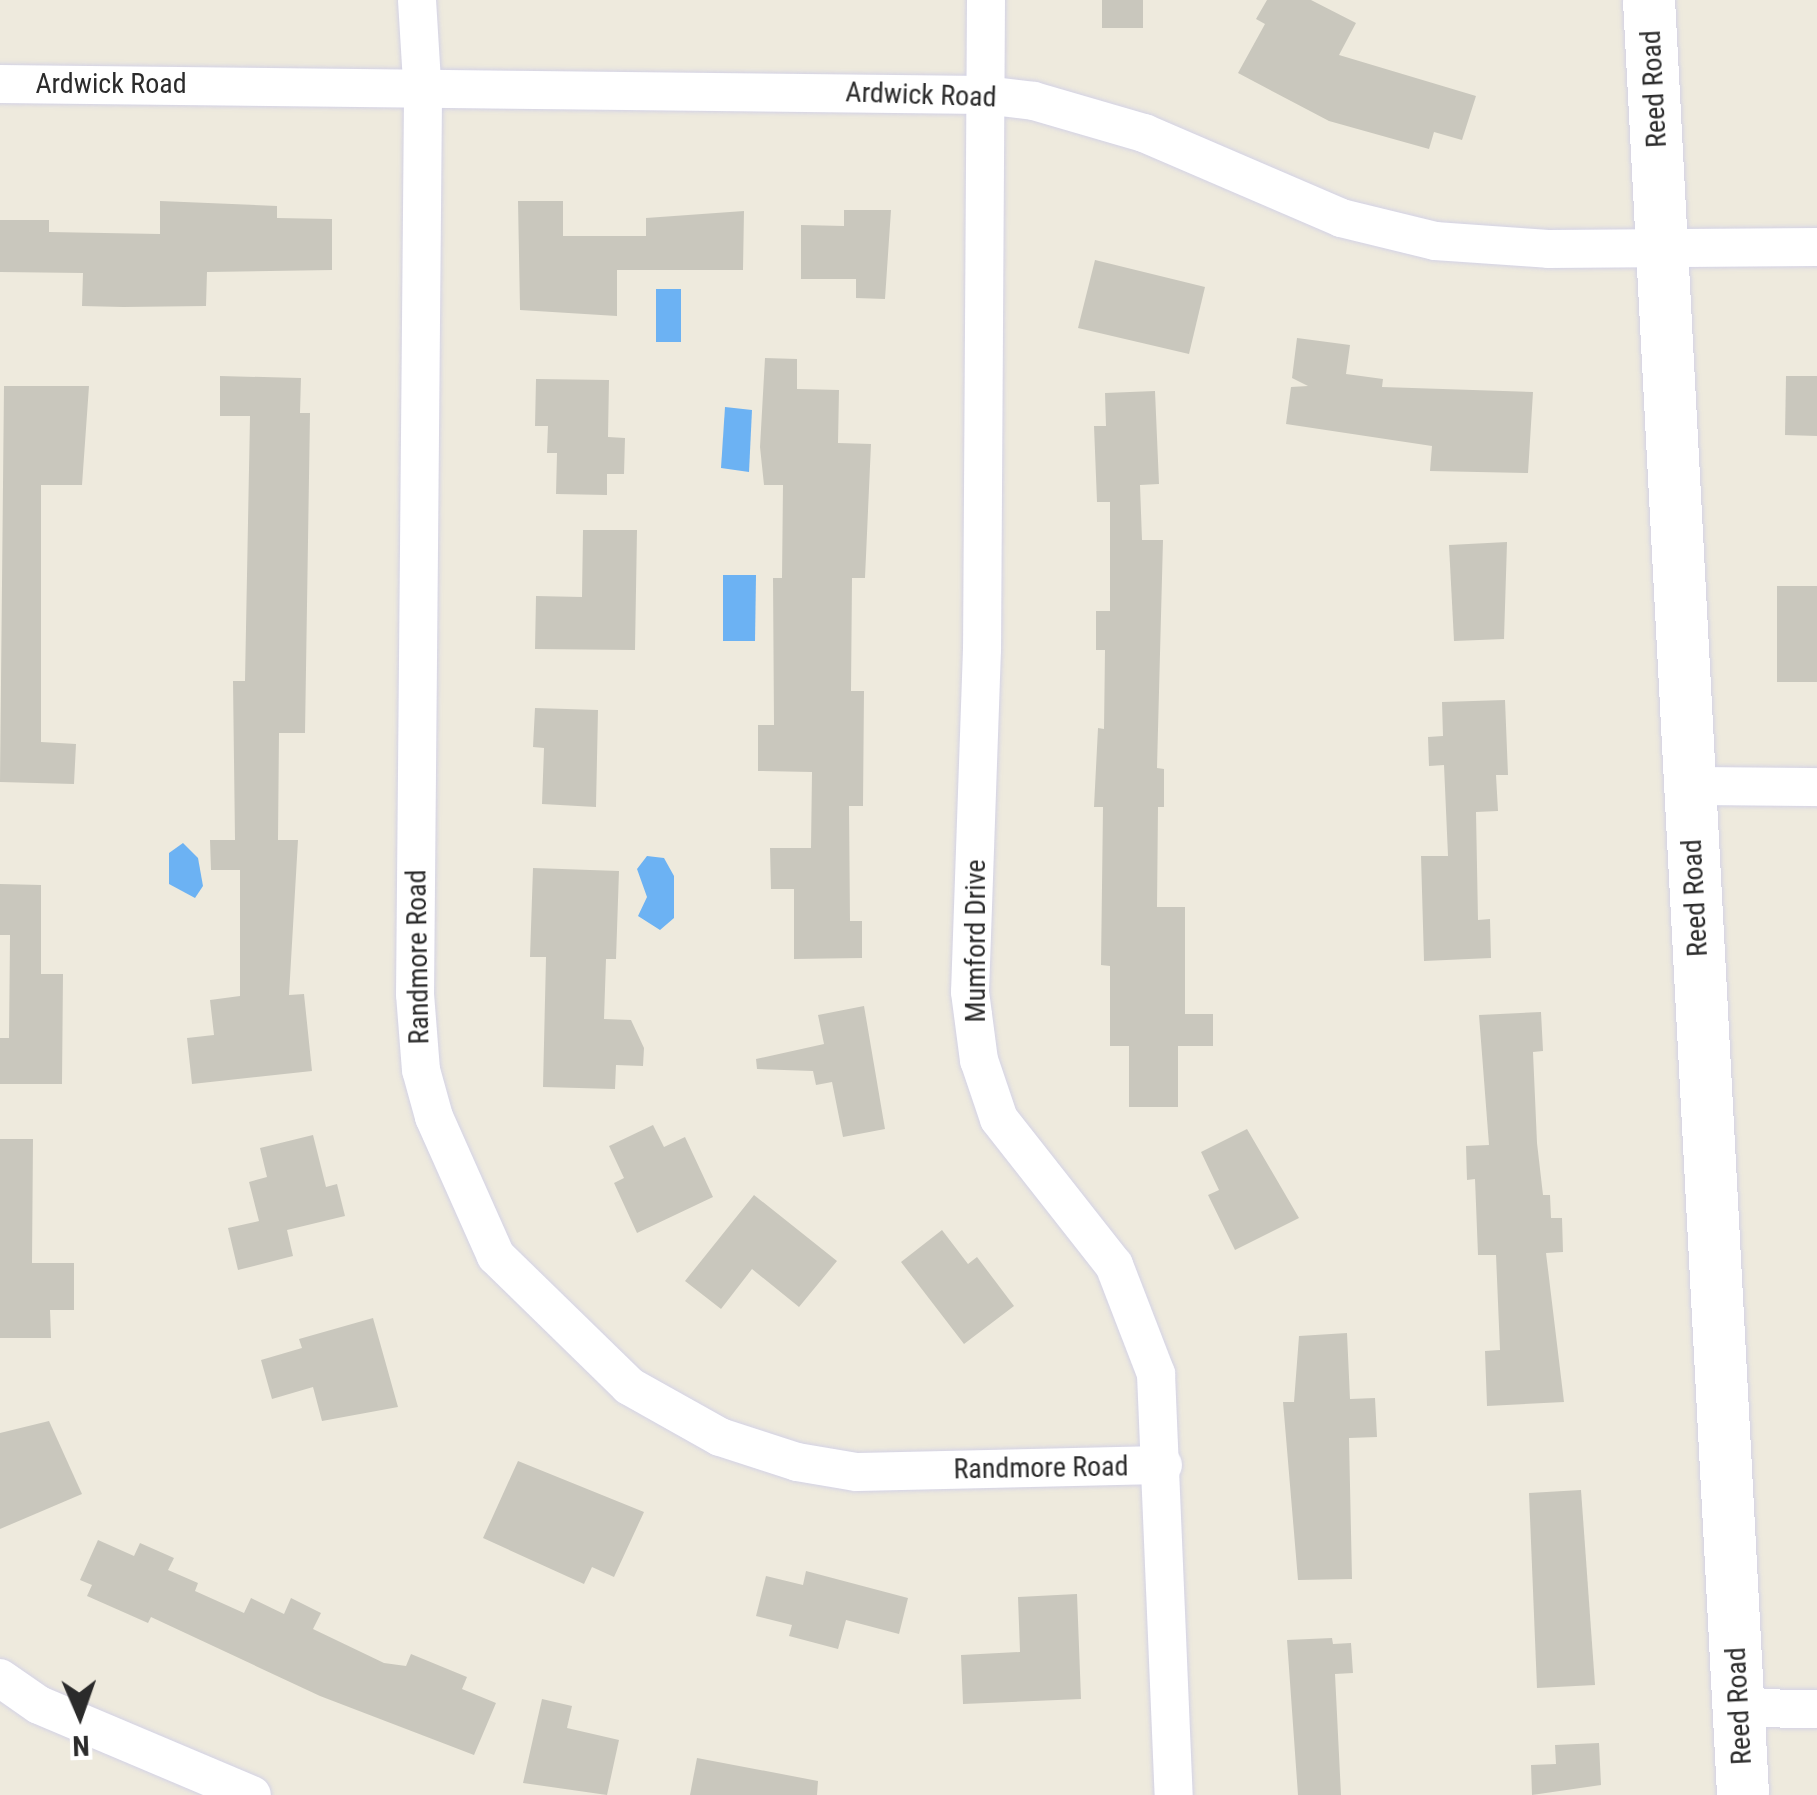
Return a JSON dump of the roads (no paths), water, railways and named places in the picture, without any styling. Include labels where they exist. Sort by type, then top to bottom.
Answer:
[{"type":"main road","name":"Reed Road","points":[[1649,0],[1743,1795]]},
{"type":"street","name":"Randmore Road","points":[[418,0],[415,994],[422,1070],[434,1117],[496,1256],[629,1386],[720,1437],[798,1462],[856,1472],[1162,1465]]},
{"type":"street","name":"Mumford Drive","points":[[986,0],[972,1008],[979,1060],[999,1119],[1114,1265],[1141,1324],[1156,1374],[1174,1795]]},
{"type":"street","name":"Ardwick Road","points":[[0,84],[985,95],[1034,101],[1144,133],[1341,218],[1436,241],[1548,249],[1817,247]]},
{"type":"street","points":[[1690,786],[1817,787]]},
{"type":"street","points":[[0,1678],[40,1705],[252,1795]]},
{"type":"street","points":[[1739,1708],[1817,1709]]},
{"type":"water","points":[[656,289],[681,289],[681,342],[656,342]]},
{"type":"water","points":[[725,407],[752,410],[749,472],[721,468]]},
{"type":"water","points":[[723,575],[756,575],[755,641],[723,641]]},
{"type":"water","points":[[183,843],[198,858],[203,886],[195,898],[169,884],[169,853]]},
{"type":"water","points":[[647,856],[664,858],[674,876],[674,918],[660,930],[638,916],[647,897],[637,869]]}]
